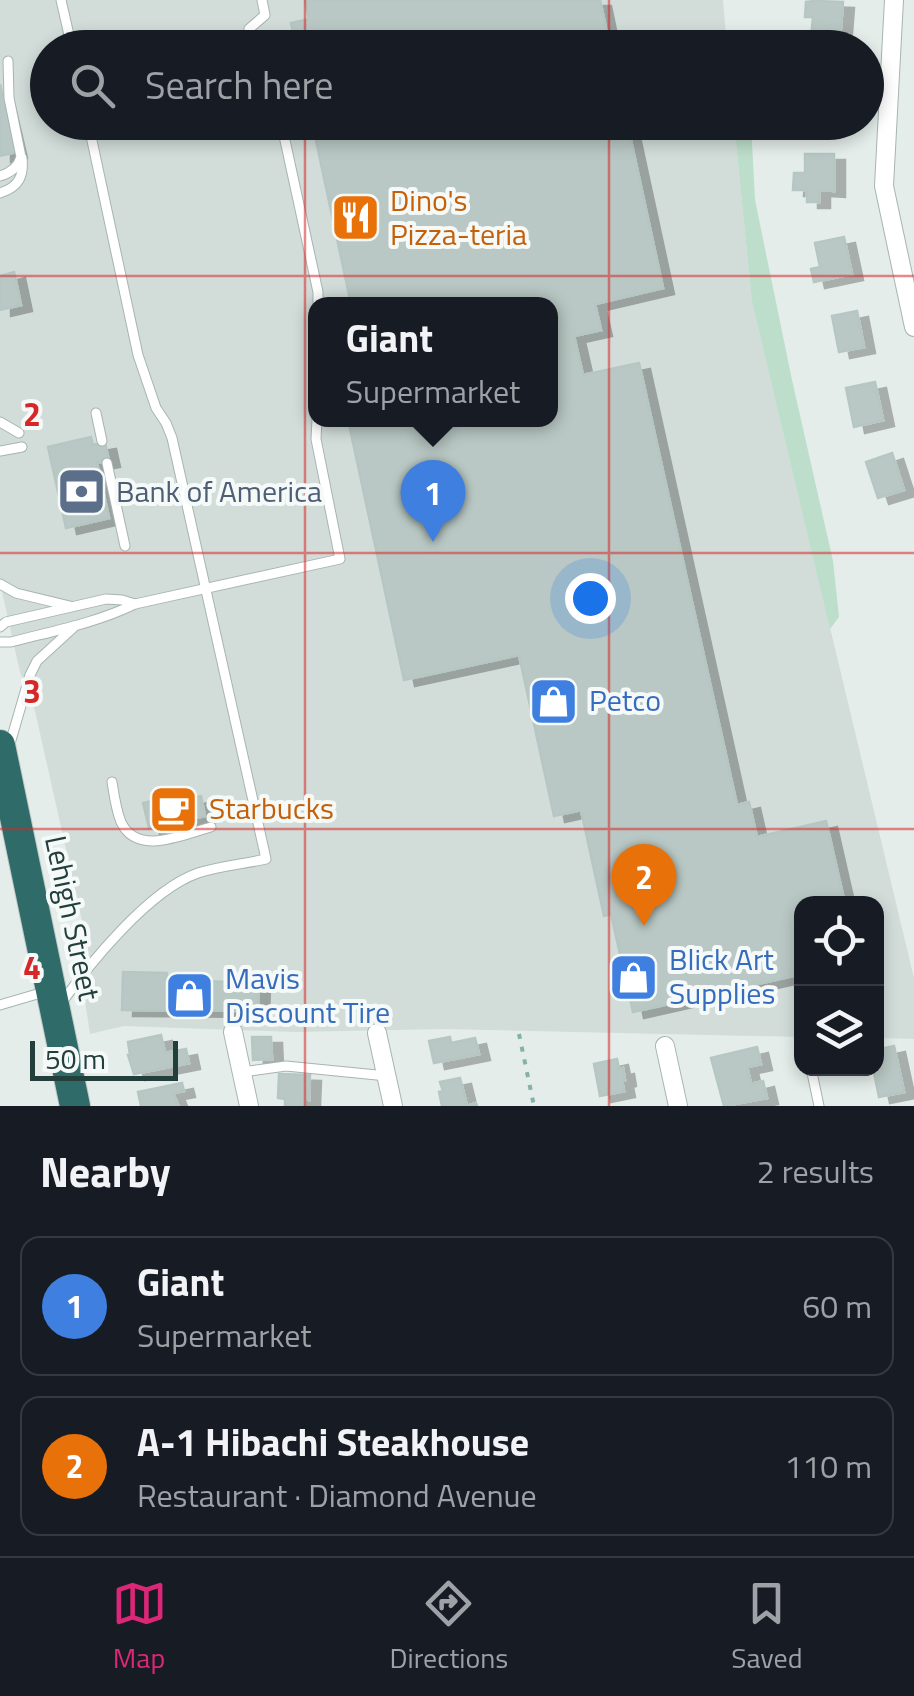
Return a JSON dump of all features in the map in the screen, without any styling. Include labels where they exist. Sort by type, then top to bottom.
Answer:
[{"type":"highway","name":"Lehigh Street","points":[[2,754],[9,834],[76,1106]]},
{"type":"street","points":[[894,0],[884,186],[914,327]]},
{"type":"street","points":[[233,1032],[249,1106]]},
{"type":"street","points":[[377,1033],[393,1106]]},
{"type":"street","points":[[665,1046],[678,1106]]},
{"type":"lane","points":[[61,0],[68,30]]},
{"type":"lane","points":[[249,30],[266,15],[262,0]]},
{"type":"lane","points":[[0,192],[16,184],[23,174],[9,98],[8,61]]},
{"type":"lane","points":[[0,1005],[53,1001],[153,900],[178,883],[198,874],[266,859],[170,433],[156,408],[129,318],[92,140]]},
{"type":"lane","points":[[285,140],[318,297]]},
{"type":"lane","points":[[0,176],[20,164],[22,157]]},
{"type":"lane","points":[[96,413],[102,441]]},
{"type":"lane","points":[[0,422],[19,433]]},
{"type":"lane","points":[[0,642],[111,616],[136,604],[340,559],[316,427]]},
{"type":"lane","points":[[0,450],[22,447]]},
{"type":"lane","points":[[107,463],[125,546]]},
{"type":"lane","points":[[0,584],[16,594],[72,606]]},
{"type":"lane","points":[[0,627],[6,622],[106,599],[136,604]]},
{"type":"lane","points":[[2,754],[37,662],[75,626]]},
{"type":"lane","points":[[112,782],[122,823],[138,840],[153,842],[212,827]]},
{"type":"lane","points":[[242,1072],[286,1066],[386,1076]]},
{"type":"lane","points":[[813,1076],[819,1106]]},
{"type":"path","points":[[519,1034],[534,1106]]},
{"type":"shaded area","points":[[0,0],[723,0],[726,30],[30,30],[30,140],[736,140],[752,302],[914,978],[914,1039],[884,1038],[884,896],[794,896],[794,1037],[446,1029],[294,1032],[124,1026],[90,1034],[85,1001],[85,934],[35,711],[20,672],[0,583]]},
{"type":"green space","points":[[736,140],[752,140],[755,200],[833,561],[839,617],[830,629],[752,302]]},
{"type":"building","points":[[305,0],[600,0],[606,30],[292,30],[291,23],[309,19]]},
{"type":"building","points":[[806,2],[843,2],[841,30],[812,30],[813,17],[805,17]]},
{"type":"building","points":[[0,84],[16,152],[0,156]]},
{"type":"building","points":[[316,140],[631,140],[663,288],[595,304],[601,330],[574,336],[583,375],[639,363],[737,805],[749,802],[757,837],[826,821],[843,896],[794,896],[794,976],[633,1012],[611,914],[604,916],[581,810],[554,816],[519,655],[404,680],[350,427],[558,427],[558,297],[350,297]]},
{"type":"building","points":[[805,154],[834,154],[834,191],[819,190],[819,202],[807,202],[807,190],[793,190],[794,173],[805,173]]},
{"type":"building","points":[[844,237],[852,274],[814,282],[811,269],[820,267],[815,243]]},
{"type":"building","points":[[14,272],[21,305],[0,310],[0,276]]},
{"type":"building","points":[[857,311],[864,347],[839,352],[832,316]]},
{"type":"building","points":[[875,382],[883,420],[854,427],[846,388]]},
{"type":"building","name":"Bank of America","points":[[91,437],[93,445],[105,443],[109,461],[97,463],[109,518],[66,528],[48,447]]},
{"type":"building","points":[[892,453],[904,490],[878,498],[866,462]]},
{"type":"building","name":"Starbucks","points":[[183,794],[184,800],[201,796],[205,816],[149,828],[143,803]]},
{"type":"building","name":"Mavis Discount Tire","points":[[123,972],[167,973],[167,981],[259,982],[258,1011],[122,1010]]},
{"type":"building","points":[[161,1035],[165,1053],[186,1049],[189,1063],[134,1074],[128,1042]]},
{"type":"building","points":[[252,1037],[271,1037],[272,1059],[253,1060]]},
{"type":"building","points":[[450,1037],[451,1043],[475,1038],[479,1054],[434,1063],[429,1041]]},
{"type":"building","points":[[894,1046],[904,1092],[879,1097],[875,1076],[884,1076],[884,1048]]},
{"type":"building","points":[[757,1047],[761,1064],[747,1067],[751,1084],[763,1081],[767,1098],[724,1106],[711,1058]]},
{"type":"building","points":[[617,1059],[619,1069],[623,1068],[624,1091],[600,1096],[594,1064]]},
{"type":"building","points":[[279,1074],[310,1075],[309,1100],[304,1099],[304,1106],[285,1106],[285,1099],[278,1098]]},
{"type":"building","points":[[460,1078],[467,1106],[442,1106],[440,1082]]},
{"type":"building","points":[[182,1083],[184,1091],[173,1093],[178,1105],[141,1106],[138,1092]]},
{"type":"place","name":"Dino's Pizza-teria","points":[[355,218]]},
{"type":"place","name":"Bank of America","points":[[81,492]]},
{"type":"place","name":"Giant","points":[[433,542]]},
{"type":"place","name":"Petco","points":[[554,701]]},
{"type":"place","name":"Starbucks","points":[[174,809]]},
{"type":"place","name":"A-1 Hibachi Steakhouse","points":[[644,926]]},
{"type":"place","name":"Blick Art Supplies","points":[[634,977]]},
{"type":"place","name":"Mavis Discount Tire","points":[[190,996]]}]
